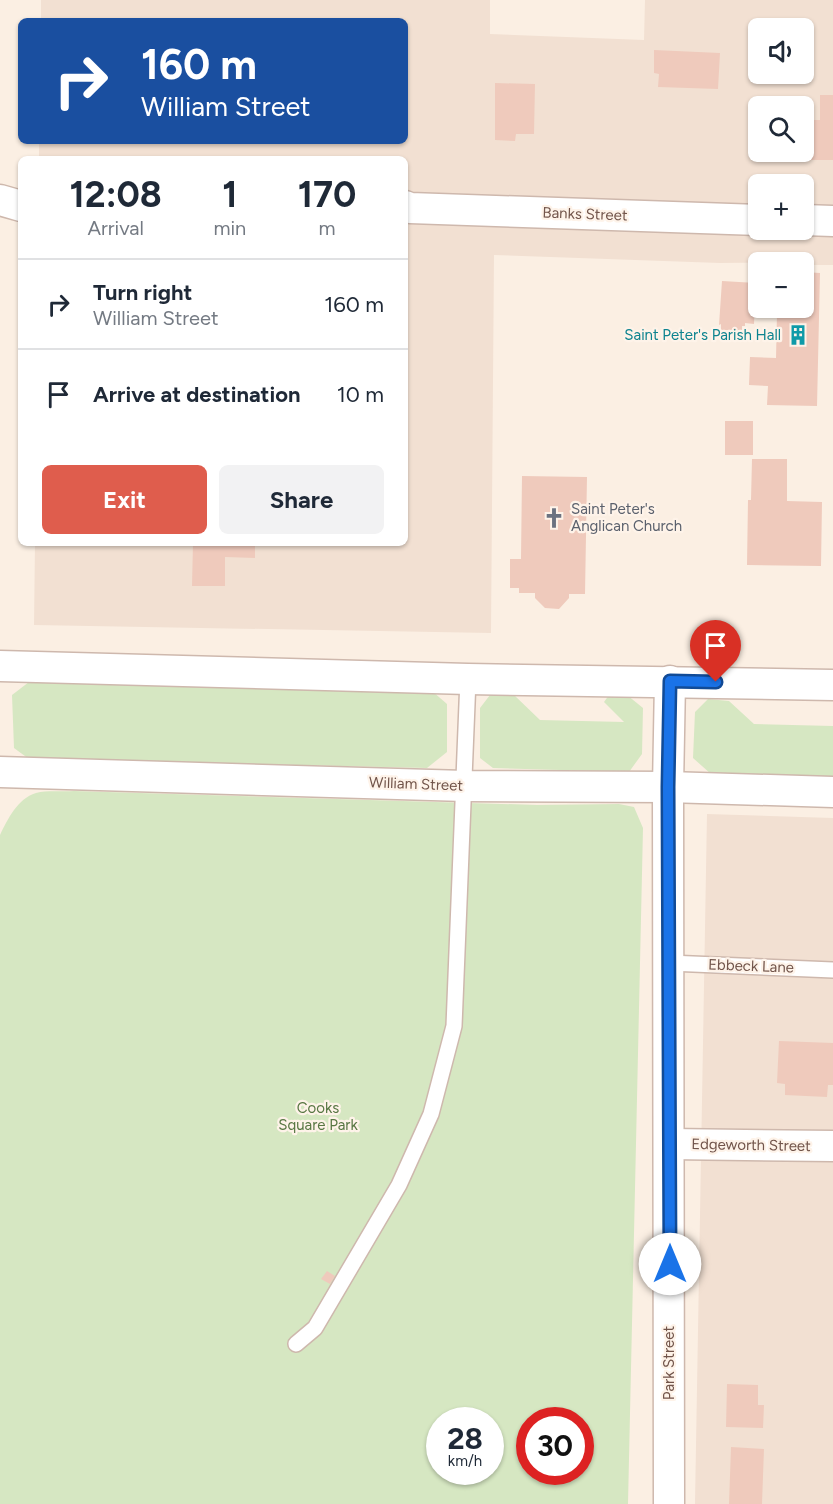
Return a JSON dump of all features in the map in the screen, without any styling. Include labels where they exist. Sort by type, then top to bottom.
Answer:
[{"type":"street","points":[[0,198],[18,192]]},
{"type":"street","points":[[0,198],[18,205]]},
{"type":"street","name":"Banks Street","points":[[408,208],[748,220]]},
{"type":"street","points":[[814,220],[833,221]]},
{"type":"street","points":[[0,666],[468,679],[833,685]]},
{"type":"street","name":"Park Street","points":[[669,1504],[668,787],[670,681]]},
{"type":"street","name":"William Street","points":[[0,772],[465,786],[668,787],[833,792]]},
{"type":"street","name":"Edgeworth Street","points":[[670,1144],[833,1146]]},
{"type":"lane","points":[[296,1344],[315,1328],[399,1185],[431,1114],[454,1026],[468,679]]},
{"type":"lane","name":"Ebbeck Lane","points":[[669,963],[833,970]]},
{"type":"shaded area","points":[[41,0],[490,0],[490,34],[644,40],[645,0],[833,0],[833,265],[814,265],[814,252],[748,252],[748,263],[720,263],[494,255],[491,633],[34,625],[35,546],[408,546],[408,156],[39,156],[39,144],[408,144],[408,18],[41,18]]},
{"type":"shaded area","points":[[707,814],[833,818],[833,1504],[695,1504]]},
{"type":"green space","points":[[29,682],[432,691],[447,704],[447,752],[427,768],[29,759],[14,748],[12,695]]},
{"type":"green space","points":[[490,695],[514,695],[540,720],[624,722],[604,702],[609,695],[627,695],[643,708],[642,754],[629,772],[493,768],[480,758],[480,708]]},
{"type":"green space","points":[[708,699],[729,701],[754,724],[833,726],[833,777],[711,774],[693,758],[695,712]]},
{"type":"green space","name":"Cooks Square Park","points":[[36,793],[537,805],[619,804],[634,807],[643,828],[628,1504],[0,1504],[0,835],[14,810],[23,800]]},
{"type":"building","points":[[654,50],[720,53],[718,89],[658,87],[659,74],[654,73]]},
{"type":"building","points":[[495,83],[535,84],[534,134],[516,134],[515,141],[495,140]]},
{"type":"building","points":[[820,95],[833,95],[833,160],[814,160],[814,120],[820,120]]},
{"type":"building","name":"Saint Peter's Parish Hall","points":[[814,273],[820,273],[817,406],[767,405],[768,386],[749,385],[750,357],[776,358],[777,318],[814,318]]},
{"type":"building","points":[[722,281],[748,283],[748,318],[754,318],[754,324],[745,323],[742,331],[721,330],[721,324],[719,325]]},
{"type":"building","points":[[725,421],[753,421],[753,455],[725,455]]},
{"type":"building","points":[[752,459],[787,459],[787,501],[822,502],[821,566],[747,565],[748,500],[751,500]]},
{"type":"building","name":"Saint Peter's Anglican Church","points":[[522,476],[587,477],[585,594],[569,594],[569,598],[559,609],[545,608],[535,598],[535,593],[519,593],[519,588],[510,588],[510,559],[521,559]]},
{"type":"building","points":[[193,546],[255,546],[255,558],[225,557],[225,586],[192,586]]},
{"type":"building","points":[[779,1041],[833,1043],[833,1085],[828,1085],[827,1097],[785,1095],[785,1084],[777,1083]]},
{"type":"building","points":[[327,1271],[335,1276],[330,1284],[321,1279]]},
{"type":"building","points":[[727,1384],[758,1385],[758,1405],[764,1405],[763,1428],[726,1427]]},
{"type":"building","points":[[731,1447],[764,1449],[762,1504],[729,1504]]},
{"type":"place","name":"Saint Peter's Parish Hall","points":[[798,335]]},
{"type":"place","name":"Saint Peter's Anglican Church","points":[[554,518]]},
{"type":"route","points":[[670,1264],[668,787],[670,681],[716,682]]}]
